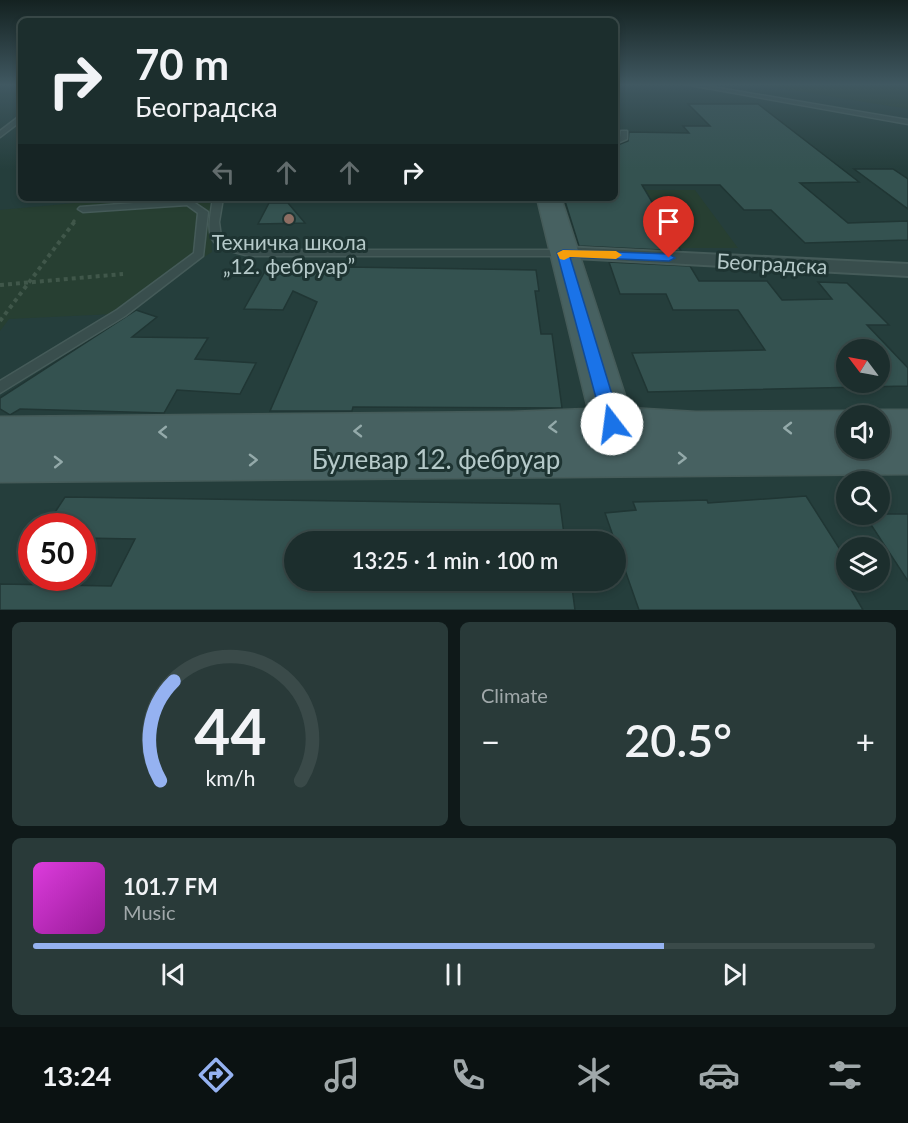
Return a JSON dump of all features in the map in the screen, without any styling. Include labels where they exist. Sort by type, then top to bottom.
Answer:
[{"type":"main road","points":[[550,201],[618,441]]},
{"type":"main road","points":[[890,428],[908,427]]},
{"type":"main road","name":"Булевар 12. фебруар","points":[[0,463],[618,441],[696,429],[836,428]]},
{"type":"main road","name":"Булевар 12. фебруар","points":[[0,434],[512,429],[618,441],[908,456]]},
{"type":"street","name":"Београдска","points":[[563,253],[908,270]]},
{"type":"lane","points":[[853,112],[908,122]]},
{"type":"lane","points":[[0,135],[18,120]]},
{"type":"lane","points":[[618,141],[623,139],[624,134]]},
{"type":"lane","points":[[218,201],[214,226],[216,240],[224,248],[250,253],[563,253]]},
{"type":"lane","points":[[0,388],[122,313],[199,254],[203,212],[189,202],[83,209]]},
{"type":"path","points":[[0,321],[83,209]]},
{"type":"path","points":[[0,285],[123,274]]},
{"type":"green space","points":[[645,190],[695,190],[738,248],[679,248]]},
{"type":"green space","points":[[96,201],[210,201],[212,252],[114,314],[9,319],[0,331],[0,210]]},
{"type":"building","points":[[696,112],[769,112],[859,182],[800,183],[848,223],[908,221],[908,240],[805,243],[771,210],[744,210],[720,185],[642,185],[681,251],[579,246],[565,201],[618,201],[618,145],[628,141],[629,132],[689,133],[683,126],[710,126]]},
{"type":"building","points":[[854,169],[893,169],[908,179],[908,209]]},
{"type":"building","points":[[269,203],[288,203],[305,223],[258,224]]},
{"type":"building","points":[[609,262],[690,266],[699,281],[767,281],[782,300],[832,299],[818,282],[847,283],[889,325],[867,325],[880,339],[836,339],[836,388],[648,392],[632,353],[765,350],[738,310],[673,310],[666,294],[620,294]]},
{"type":"building","points":[[268,266],[343,267],[345,269],[346,267],[536,270],[539,291],[535,291],[541,334],[552,334],[562,408],[353,407],[352,411],[270,411],[317,302],[293,291],[283,310],[244,309]]},
{"type":"building","points":[[136,310],[157,317],[132,337],[208,338],[195,359],[256,363],[240,394],[177,390],[164,413],[20,409],[10,415],[0,409],[0,398]]},
{"type":"building","points":[[890,349],[908,368],[908,386],[890,386]]},
{"type":"building","points":[[806,496],[836,543],[836,591],[852,591],[863,610],[639,610],[626,573],[626,531],[611,531],[605,513],[636,510],[633,502],[707,500],[708,503]]},
{"type":"building","points":[[65,497],[560,504],[564,531],[284,531],[284,591],[572,591],[575,610],[0,610],[0,584],[18,584],[18,591],[96,591],[96,586],[111,586],[135,539],[96,538],[96,513],[55,513]]},
{"type":"building","points":[[890,514],[908,514],[908,581],[890,554],[890,537],[879,537],[871,525],[890,525]]},
{"type":"slow traffic","points":[[564,257],[563,253],[616,255]]},
{"type":"place","name":"Техничка школа „12. фебруар”","points":[[289,219]]},
{"type":"route","points":[[612,424],[563,253],[669,258]]}]
